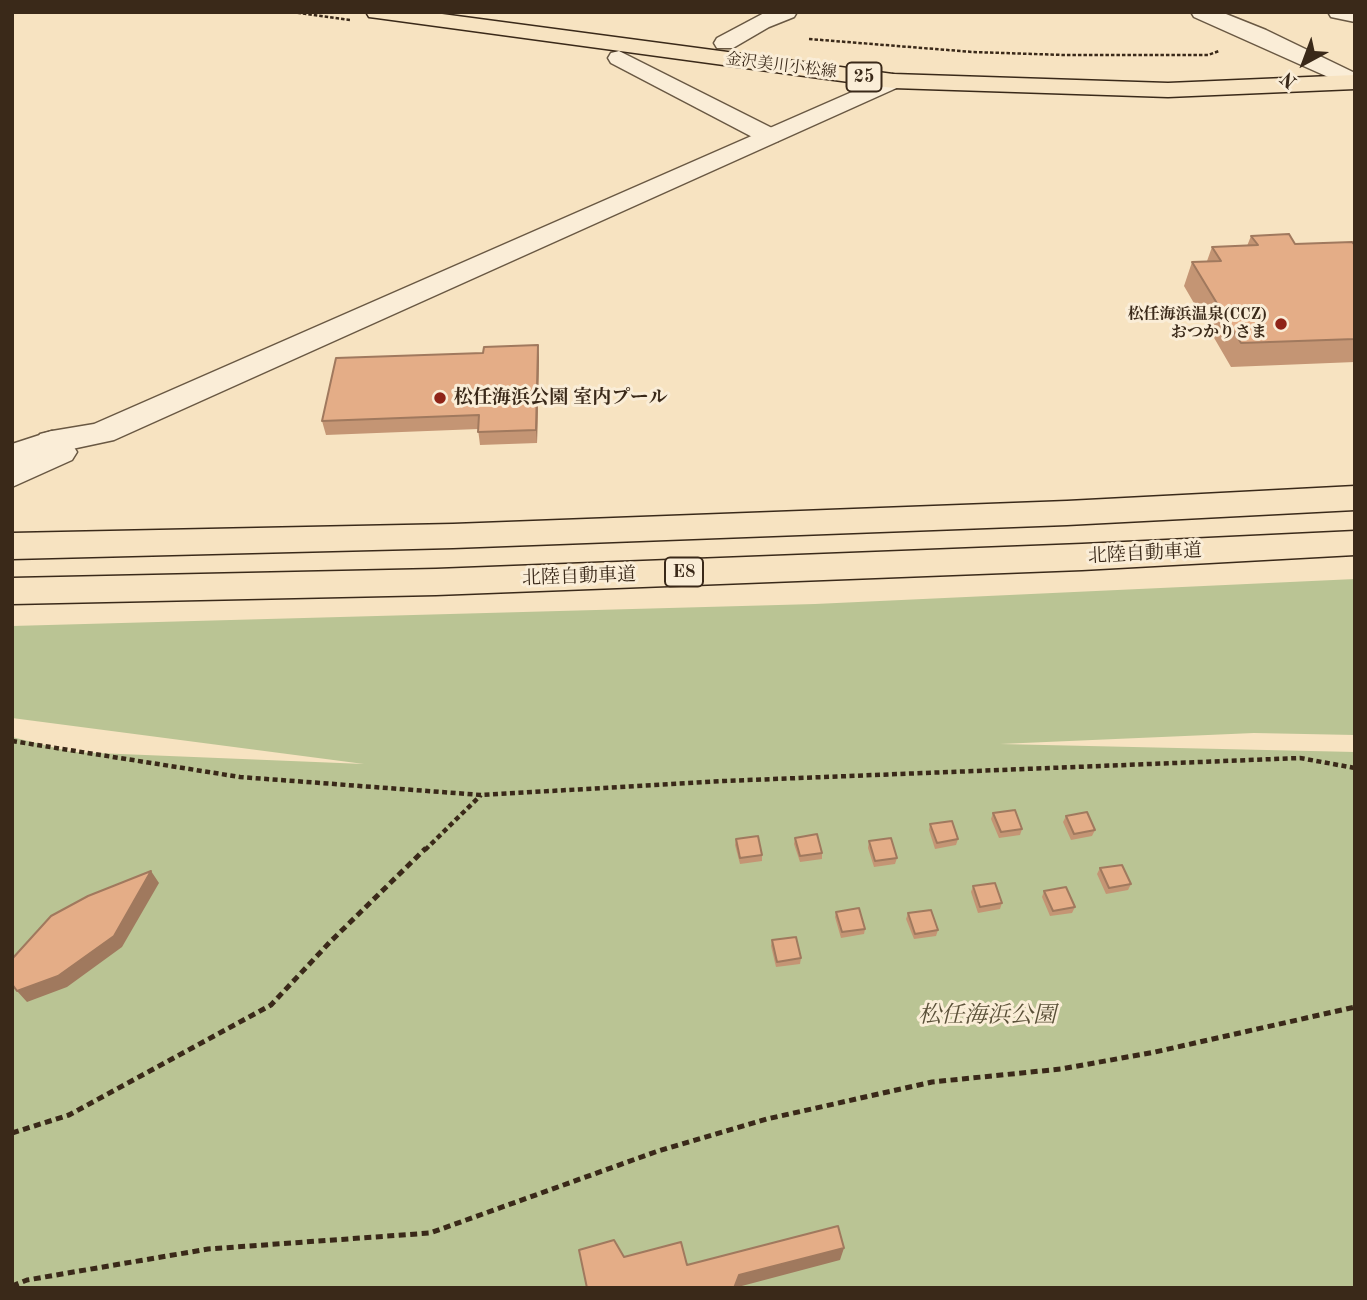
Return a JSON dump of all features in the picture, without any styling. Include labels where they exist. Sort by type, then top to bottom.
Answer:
[{"type":"main road","name":"金沢美川小松線","points":[[377,12],[893,81],[1168,90],[1355,82]]},
{"type":"main road","name":"金沢美川小松線","points":[[495,12],[725,43],[987,67],[1115,70],[1323,65],[1355,61]]},
{"type":"main road","points":[[1067,513],[1355,487]]},
{"type":"main road","points":[[12,546],[453,536],[1067,513],[1355,498]]},
{"type":"main road","name":"北陸自動車道","points":[[12,591],[436,582],[1082,557],[1355,543]]},
{"type":"main road","points":[[1082,557],[1192,561],[1355,554]]},
{"type":"street","points":[[725,43],[761,22],[786,12]]},
{"type":"street","points":[[1202,12],[1258,35],[1355,82]]},
{"type":"street","points":[[1339,12],[1355,16]]},
{"type":"street","points":[[619,58],[769,136]]},
{"type":"street","points":[[12,456],[52,442],[102,433],[893,81]]},
{"type":"street","points":[[12,476],[60,452],[52,442]]},
{"type":"path","points":[[761,22],[775,23],[790,37],[973,52],[1064,55],[1208,55],[1258,35]]},
{"type":"path","points":[[12,741],[240,777],[481,795],[724,781],[1287,759],[1355,768]]},
{"type":"path","points":[[12,1133],[69,1115],[271,1005],[330,942],[481,795]]},
{"type":"path","points":[[12,1286],[27,1280],[208,1249],[430,1233],[658,1151],[767,1119],[932,1082],[1061,1069],[1156,1052],[1355,1007]]},
{"type":"green space","name":"松任海浜公園","points":[[1355,579],[1355,735],[1254,733],[1000,744],[1355,752],[1355,1288],[12,1288],[12,737],[72,752],[364,764],[12,718],[12,626],[815,604]]},
{"type":"building","name":"松任海浜温泉(CCZ) おつかりさま","points":[[1289,234],[1295,244],[1352,242],[1355,245],[1355,339],[1241,343],[1192,262],[1221,261],[1212,247],[1258,245],[1251,236]]},
{"type":"building","name":"松任海浜公園 室内プール","points":[[538,345],[536,430],[478,432],[479,415],[322,421],[336,358],[483,353],[484,347]]},
{"type":"building","points":[[1015,810],[1022,829],[1001,832],[993,813]]},
{"type":"building","points":[[1087,812],[1095,830],[1074,834],[1066,816]]},
{"type":"building","points":[[952,821],[958,839],[937,843],[930,824]]},
{"type":"building","points":[[817,834],[822,853],[800,856],[795,838]]},
{"type":"building","points":[[758,836],[762,855],[740,858],[736,839]]},
{"type":"building","points":[[891,838],[897,858],[875,861],[869,841]]},
{"type":"building","points":[[1122,865],[1131,884],[1109,888],[1100,868]]},
{"type":"building","points":[[151,871],[114,936],[58,976],[17,991],[12,984],[12,959],[51,916],[88,896]]},
{"type":"building","points":[[995,883],[1002,903],[980,907],[973,886]]},
{"type":"building","points":[[1066,887],[1075,907],[1053,911],[1044,891]]},
{"type":"building","points":[[859,908],[865,929],[842,932],[836,912]]},
{"type":"building","points":[[931,910],[938,930],[915,934],[908,913]]},
{"type":"building","points":[[796,937],[801,958],[777,962],[772,940]]},
{"type":"building","points":[[838,1226],[844,1248],[739,1275],[734,1288],[587,1288],[579,1250],[614,1240],[624,1257],[681,1242],[687,1265]]},
{"type":"place","name":"松任海浜温泉(CCZ) おつかりさま","points":[[1281,324]]},
{"type":"place","name":"松任海浜公園 室内プール","points":[[440,398]]}]
